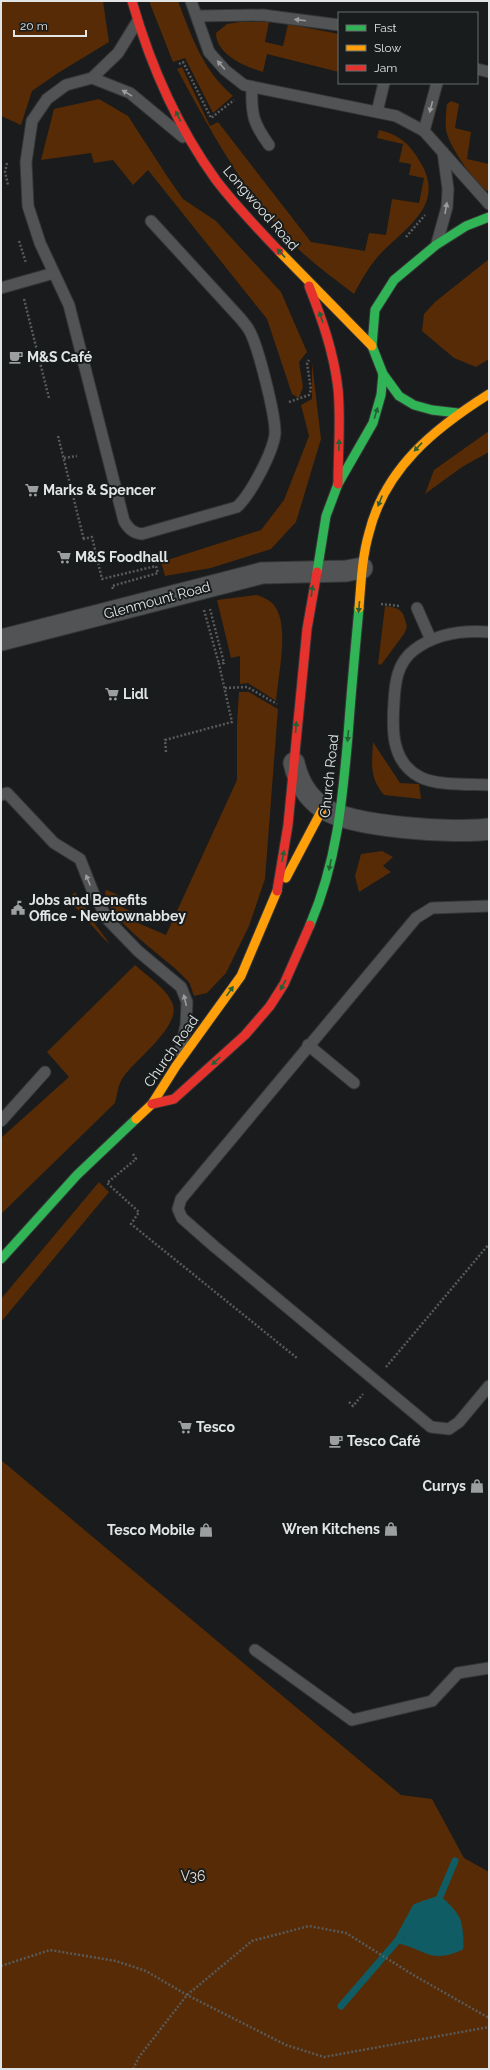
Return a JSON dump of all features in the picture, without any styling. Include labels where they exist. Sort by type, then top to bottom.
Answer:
[{"type":"street","name":"Longwood Road","points":[[132,1],[137,22],[160,79],[191,143],[231,199],[307,281],[333,304],[372,346]]},
{"type":"street","points":[[458,413],[432,410],[414,405],[399,396],[383,374],[372,346],[375,310],[394,280],[436,245],[466,226],[489,217]]},
{"type":"street","points":[[307,281],[322,320],[336,384],[338,404],[338,484]]},
{"type":"street","name":"Church Road","points":[[1,1259],[77,1175],[152,1104],[176,1066],[241,976],[276,895],[288,824],[307,629],[315,572],[326,516],[338,484],[373,423],[381,395],[383,374]]},
{"type":"street","name":"Church Road","points":[[152,1104],[174,1099],[245,1035],[270,1006],[284,984],[321,899],[328,876],[332,812],[362,568],[370,528],[382,496],[400,467],[431,432],[489,394]]},
{"type":"street","name":"Glenmount Road","points":[[1,640],[119,611],[262,573],[346,571],[362,568]]},
{"type":"street","points":[[294,762],[297,777],[304,789],[332,812],[403,828],[458,831],[489,829]]},
{"type":"street","points":[[276,895],[290,872],[305,838],[332,812]]},
{"type":"lane","points":[[191,1],[209,52],[225,70],[244,85],[396,116],[424,131],[489,204]]},
{"type":"lane","points":[[197,16],[263,15],[338,25]]},
{"type":"lane","points":[[137,22],[118,54],[92,78],[66,85],[48,99],[32,121],[26,162],[28,206],[40,243],[69,305],[124,521],[129,529],[136,533],[142,534],[237,507],[246,498],[256,481],[275,435],[274,419],[256,348],[249,331],[240,318],[151,221]]},
{"type":"lane","points":[[478,69],[489,72]]},
{"type":"lane","points":[[92,78],[130,93],[191,143]]},
{"type":"lane","points":[[377,112],[384,84]]},
{"type":"lane","points":[[424,131],[437,84]]},
{"type":"lane","points":[[252,87],[251,111],[256,127],[269,145]]},
{"type":"lane","points":[[436,245],[447,207],[448,189],[443,152]]},
{"type":"lane","points":[[1,288],[54,273]]},
{"type":"lane","points":[[417,608],[431,640]]},
{"type":"lane","points":[[489,632],[473,631],[445,635],[431,640],[413,650],[401,665],[395,684],[392,730],[397,751],[411,771],[420,777],[430,782],[489,785]]},
{"type":"lane","points":[[1,795],[7,794],[54,843],[80,859],[93,892],[108,920],[138,951],[181,987],[187,1002],[186,1025],[176,1066]]},
{"type":"lane","points":[[489,906],[432,908],[416,918],[308,1045],[181,1199],[178,1209],[182,1218],[431,1427],[448,1429],[459,1422],[489,1386]]},
{"type":"lane","points":[[308,1045],[354,1083]]},
{"type":"lane","points":[[1,1121],[45,1072]]},
{"type":"lane","points":[[255,1650],[352,1720],[432,1701],[458,1673],[489,1668]]},
{"type":"path","points":[[173,66],[183,62],[211,118],[252,87]]},
{"type":"path","points":[[404,240],[428,212]]},
{"type":"path","points":[[20,283],[49,398]]},
{"type":"path","points":[[299,398],[309,395],[311,390],[307,363],[310,358]]},
{"type":"path","points":[[58,436],[84,540],[92,536],[102,579],[156,566],[158,573],[112,586],[119,611]]},
{"type":"path","points":[[64,458],[77,456]]},
{"type":"path","points":[[205,588],[224,663],[219,664]]},
{"type":"path","points":[[359,601],[417,608]]},
{"type":"path","points":[[166,752],[165,740],[232,722],[225,688],[206,616]]},
{"type":"path","points":[[225,688],[247,687],[274,703]]},
{"type":"path","points":[[132,1152],[136,1159],[107,1183],[139,1212],[131,1224],[297,1358]]},
{"type":"path","points":[[385,1369],[489,1244]]},
{"type":"path","points":[[349,1402],[353,1406],[368,1389]]},
{"type":"path","points":[[133,2069],[139,2057],[187,1995],[252,1941],[309,1926],[346,1933],[357,1941],[489,2018]]},
{"type":"path","points":[[1,1966],[50,1950],[116,1962],[146,1971],[187,1995],[286,2045],[324,2057],[489,2027]]},
{"type":"green space","points":[[1,1],[103,1],[109,42],[58,73],[32,91],[21,125],[1,116]]},
{"type":"green space","points":[[149,1],[178,1],[188,28],[206,64],[233,96],[213,113],[185,58],[173,62]]},
{"type":"green space","points":[[240,22],[269,22],[265,42],[283,46],[288,24],[338,34],[338,72],[267,54],[263,72],[248,67],[226,54],[217,41],[216,33],[227,24]]},
{"type":"green space","points":[[182,67],[210,126],[218,122],[311,242],[365,251],[369,233],[386,235],[392,199],[419,203],[424,178],[409,175],[411,164],[399,162],[403,144],[377,138],[379,130],[392,134],[402,140],[411,149],[419,160],[426,175],[429,188],[427,200],[422,211],[414,221],[383,251],[375,261],[354,294],[302,253],[270,218],[240,178],[201,113],[177,69]]},
{"type":"green space","points":[[99,99],[128,116],[183,199],[216,221],[281,292],[307,352],[299,362],[303,387],[299,398],[292,394],[267,319],[148,170],[133,185],[113,160],[94,163],[91,153],[41,160],[54,109]]},
{"type":"green space","points":[[451,101],[459,104],[455,128],[471,132],[467,159],[489,164],[489,192],[470,174],[451,144],[446,129],[446,110],[447,104]]},
{"type":"green space","points":[[489,259],[489,359],[476,367],[454,358],[422,331],[424,314],[435,302]]},
{"type":"green space","points":[[312,363],[321,439],[296,522],[271,549],[211,568],[165,576],[161,562],[261,530],[284,500],[309,436],[301,405],[312,399]]},
{"type":"green space","points":[[489,431],[489,452],[462,467],[425,494],[434,470]]},
{"type":"green space","points":[[256,595],[270,601],[276,608],[280,617],[282,628],[282,653],[276,701],[248,683],[240,684],[240,656],[231,658],[217,600]]},
{"type":"green space","points":[[385,606],[401,611],[407,627],[404,634],[381,665],[378,664]]},
{"type":"green space","points":[[239,692],[249,692],[278,709],[265,879],[249,926],[226,973],[207,993],[194,996],[187,980],[139,938],[115,914],[108,902],[105,891],[107,890],[122,897],[118,905],[134,913],[131,920],[166,935],[237,780],[237,723]]},
{"type":"green space","points":[[373,742],[400,783],[419,784],[421,799],[384,795],[376,782],[372,770]]},
{"type":"green space","points":[[382,851],[393,857],[383,866],[391,872],[359,892],[355,876],[361,854]]},
{"type":"green space","points":[[75,892],[95,924],[110,944],[68,899]]},
{"type":"green space","points":[[135,965],[157,983],[170,999],[173,1005],[173,1014],[170,1024],[163,1034],[122,1079],[115,1103],[1,1214],[1,1138],[69,1077],[47,1052]]},
{"type":"green space","points":[[99,1182],[109,1192],[1,1322],[1,1299]]},
{"type":"green space","name":"V36","points":[[1,1460],[401,1795],[432,1799],[464,1858],[489,1872],[489,2069],[1,2069]]},
{"type":"water","points":[[439,1899],[449,1909],[458,1927],[458,1941],[456,1949],[442,1953],[427,1951],[420,1948],[402,1935],[416,1907]]},
{"type":"waterway","points":[[341,2006],[398,1940],[416,1907],[439,1899],[455,1861]]},
{"type":"waterway","points":[[398,1940],[408,1942],[428,1951],[441,1953],[460,1947],[457,1920],[439,1899]]},
{"type":"traffic: fast","points":[[458,413],[432,410],[414,405],[399,396],[383,374],[372,346],[375,310],[394,280],[436,245],[466,226],[489,217]]},
{"type":"traffic: fast","points":[[317,572],[326,516],[338,484],[373,423],[381,395],[383,374]]},
{"type":"traffic: fast","points":[[310,925],[326,878],[337,832],[346,761],[359,608]]},
{"type":"traffic: fast","points":[[1,1259],[77,1175],[136,1119]]},
{"type":"traffic: slow","points":[[279,251],[372,346]]},
{"type":"traffic: slow","points":[[359,608],[362,570],[369,533],[377,510],[387,489],[400,469],[432,436],[450,421],[489,394]]},
{"type":"traffic: slow","points":[[286,878],[323,808]]},
{"type":"traffic: slow","points":[[136,1119],[152,1104],[176,1066],[241,976],[277,891]]},
{"type":"traffic: jam","points":[[132,1],[156,71],[189,138],[223,189],[279,251]]},
{"type":"traffic: jam","points":[[309,286],[327,336],[334,362],[338,389],[338,484]]},
{"type":"traffic: jam","points":[[277,891],[288,825],[307,629],[317,572]]},
{"type":"traffic: jam","points":[[152,1104],[174,1099],[245,1035],[270,1006],[284,984],[310,925]]},
{"type":"place","name":"M&S Café","points":[[16,357]]},
{"type":"place","name":"Marks & Spencer","points":[[32,490]]},
{"type":"place","name":"M&S Foodhall","points":[[64,557]]},
{"type":"place","name":"Lidl","points":[[112,694]]},
{"type":"place","name":"Jobs and Benefits Office - Newtownabbey","points":[[18,908]]},
{"type":"place","name":"Tesco","points":[[185,1427]]},
{"type":"place","name":"Tesco Café","points":[[336,1441]]},
{"type":"place","name":"Currys","points":[[477,1486]]},
{"type":"place","name":"Wren Kitchens","points":[[391,1529]]},
{"type":"place","name":"Tesco Mobile","points":[[206,1530]]}]
